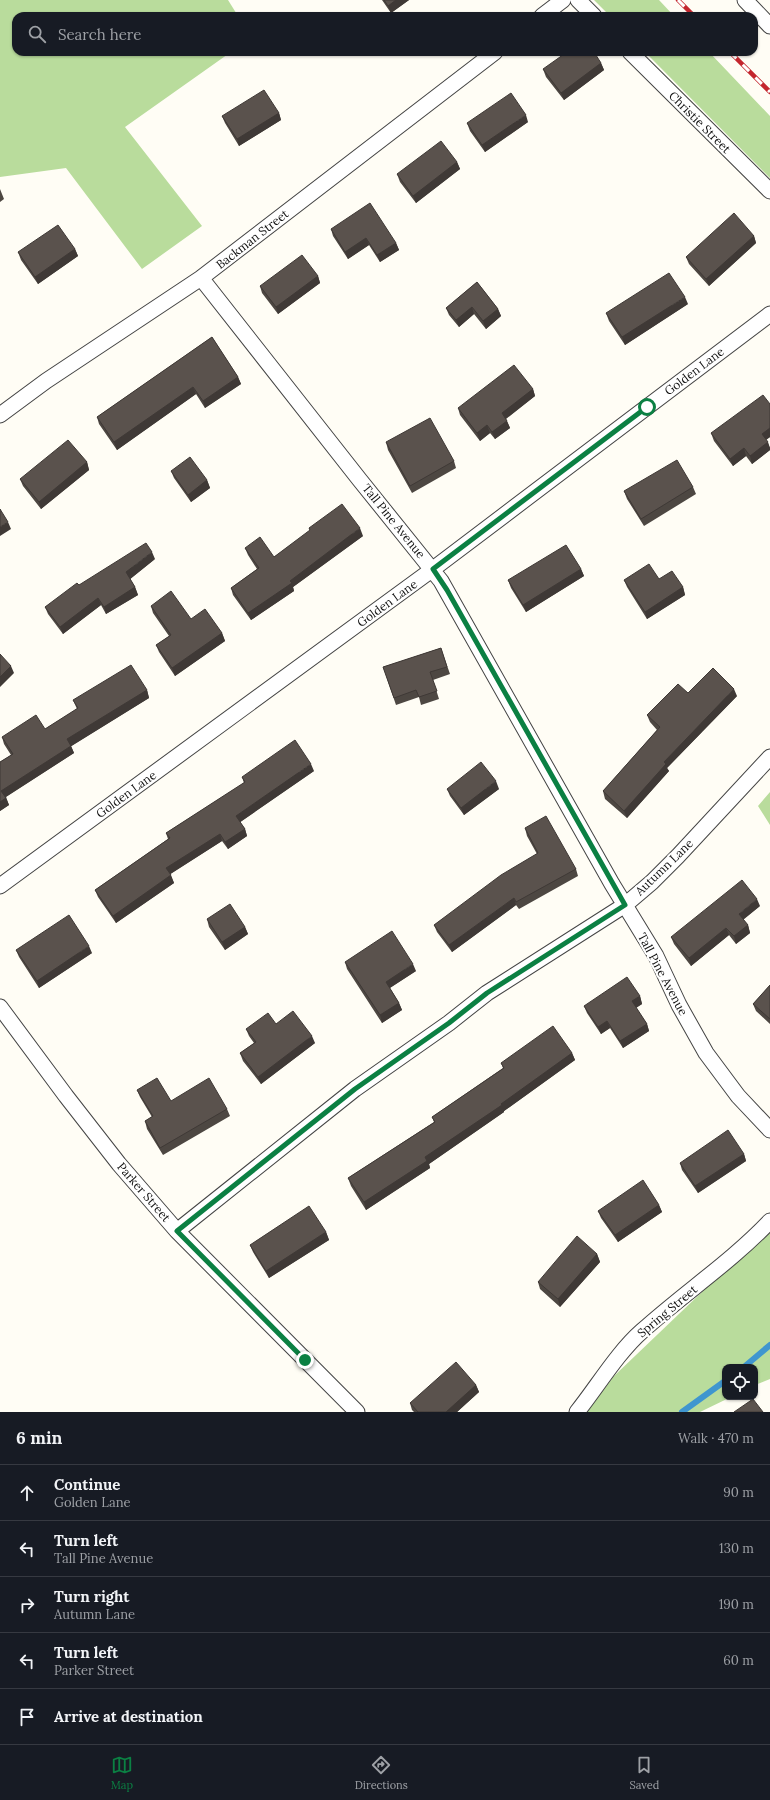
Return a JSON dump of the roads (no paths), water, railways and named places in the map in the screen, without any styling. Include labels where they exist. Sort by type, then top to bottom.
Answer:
[{"type":"street","points":[[547,12],[563,0]]},
{"type":"street","points":[[578,0],[590,12]]},
{"type":"street","points":[[745,0],[757,12]]},
{"type":"street","points":[[758,14],[770,26]]},
{"type":"street","name":"Backman Street","points":[[0,415],[46,382],[201,278],[490,56]]},
{"type":"street","name":"Christie Street","points":[[634,56],[770,191]]},
{"type":"street","name":"Tall Pine Avenue","points":[[201,278],[359,479],[433,569],[447,590],[625,905],[656,956],[679,1005],[706,1053],[738,1096],[770,1130]]},
{"type":"street","name":"Golden Lane","points":[[0,886],[433,569],[770,314]]},
{"type":"street","name":"Autumn Lane","points":[[177,1231],[355,1089],[449,1023],[487,993],[625,905],[652,882],[678,856],[770,757]]},
{"type":"street","name":"Parker Street","points":[[0,1007],[119,1164],[177,1231],[357,1412]]},
{"type":"street","name":"Spring Street","points":[[577,1412],[606,1373],[641,1332],[730,1259],[770,1221]]},
{"type":"waterway","points":[[748,1364],[770,1345]]},
{"type":"waterway","points":[[682,1412],[722,1383]]},
{"type":"railway","points":[[678,0],[690,12]]},
{"type":"railway","points":[[734,56],[770,92]]}]
